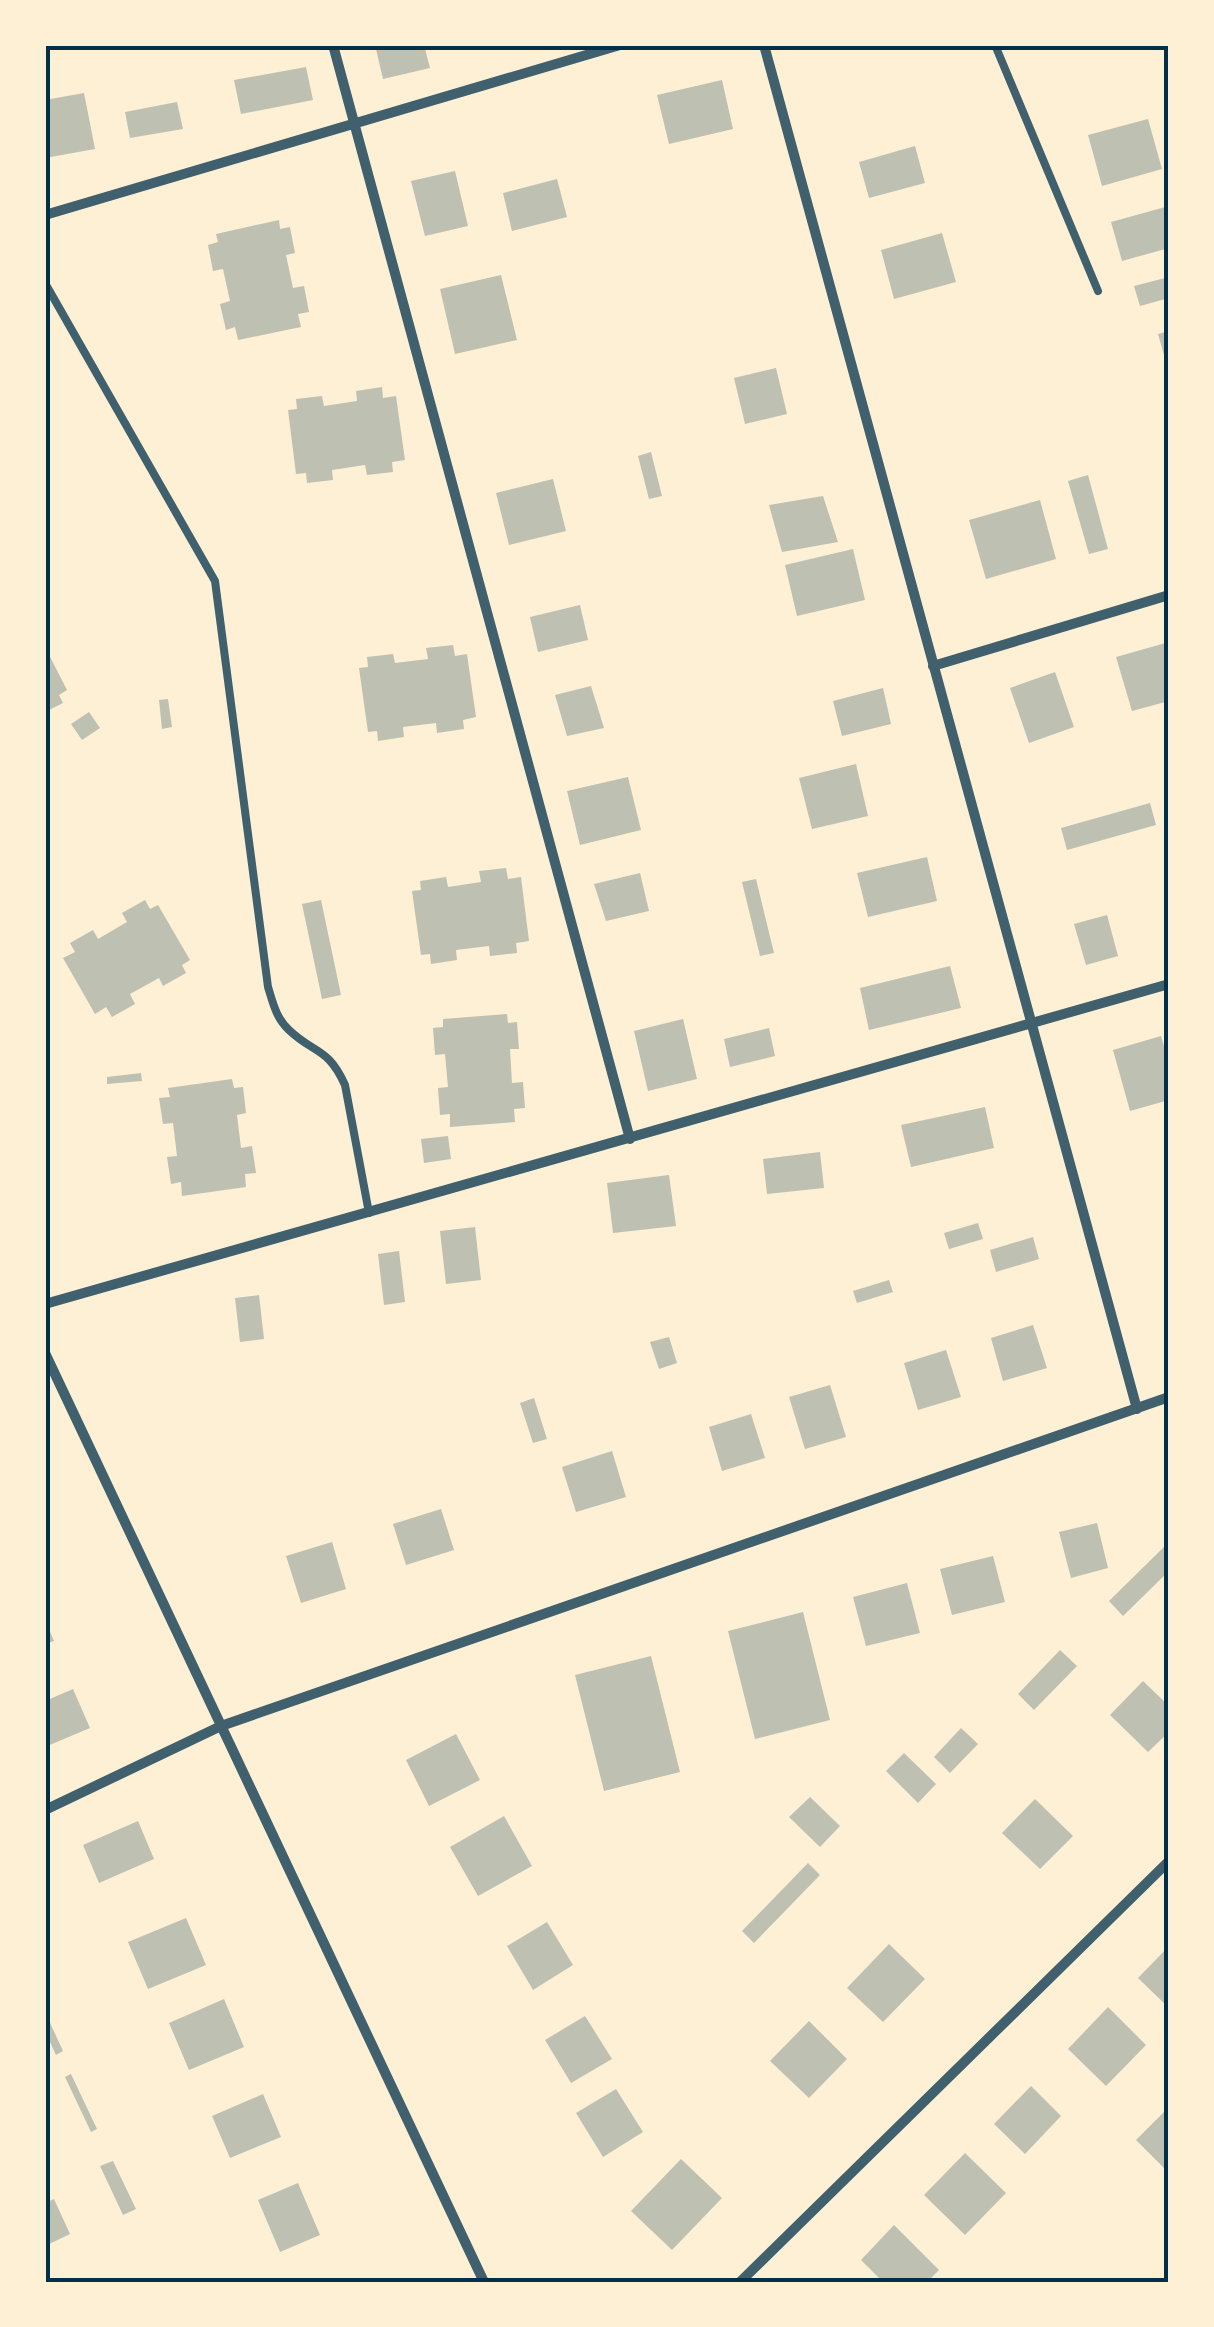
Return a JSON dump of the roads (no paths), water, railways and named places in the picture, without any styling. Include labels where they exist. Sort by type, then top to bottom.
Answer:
[{"type":"street","points":[[333,45],[630,1139]]},
{"type":"street","points":[[45,216],[620,45]]},
{"type":"street","points":[[764,45],[1137,1410]]},
{"type":"street","points":[[933,666],[1169,594]]},
{"type":"street","points":[[45,1304],[1169,984]]},
{"type":"street","points":[[45,1352],[484,2282]]},
{"type":"street","points":[[45,1810],[221,1726],[1169,1398]]},
{"type":"street","points":[[740,2282],[1169,1861]]},
{"type":"lane","points":[[995,45],[1098,292]]},
{"type":"lane","points":[[45,283],[215,581],[268,987],[276,1013],[290,1031],[322,1051],[336,1065],[345,1085],[368,1214]]}]
